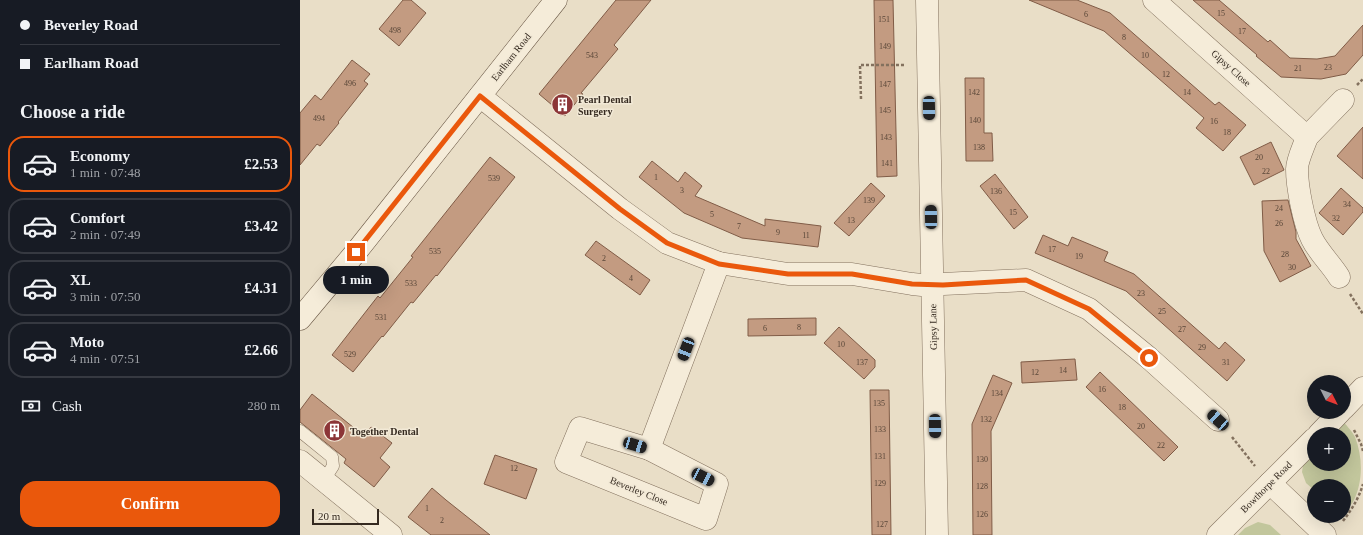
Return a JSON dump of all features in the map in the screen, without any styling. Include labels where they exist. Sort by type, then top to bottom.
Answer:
[{"type":"street","name":"Earlham Road","points":[[300,319],[556,0]]},
{"type":"street","name":"Gipsy Lane","points":[[927,0],[937,535]]},
{"type":"street","name":"Gipsy Close","points":[[1154,0],[1307,137]]},
{"type":"street","points":[[480,96],[620,209],[667,243],[719,264],[788,274],[852,274],[912,284],[932,285],[1026,280],[1089,309],[1149,358],[1218,420]]},
{"type":"street","points":[[1339,277],[1333,266],[1313,240],[1306,220],[1297,168],[1307,137],[1343,100]]},
{"type":"street","points":[[648,449],[719,264]]},
{"type":"street","points":[[1351,401],[1363,388]]},
{"type":"street","points":[[1326,427],[1333,419]]},
{"type":"street","name":"Beverley Close","points":[[580,428],[648,449],[716,484],[706,519],[566,462],[580,428]]},
{"type":"street","name":"Bowthorpe Road","points":[[1218,535],[1307,446]]},
{"type":"street","points":[[300,461],[386,531]]},
{"type":"street","points":[[1270,482],[1325,535]]},
{"type":"lane","points":[[300,431],[332,457],[334,466],[324,480]]},
{"type":"path","points":[[861,99],[860,65],[908,65]]},
{"type":"path","points":[[1218,420],[1254,466],[1270,482]]},
{"type":"path","points":[[1351,511],[1360,494],[1363,484]]},
{"type":"green space","points":[[1342,420],[1348,427],[1335,427]]},
{"type":"green space","points":[[1351,430],[1358,445],[1361,469],[1357,493],[1351,505],[1351,479],[1307,479],[1307,484],[1302,472],[1304,458],[1307,455],[1307,471],[1351,471]]},
{"type":"green space","points":[[1258,522],[1270,525],[1281,535],[1238,535],[1245,528]]},
{"type":"building","points":[[403,0],[411,0],[426,13],[399,46],[379,29]]},
{"type":"building","points":[[616,0],[651,0],[614,45],[618,49],[581,93],[583,94],[565,116],[539,94]]},
{"type":"building","points":[[874,0],[893,0],[897,176],[877,177]]},
{"type":"building","points":[[1029,0],[1077,0],[1110,13],[1215,105],[1219,102],[1246,125],[1223,151],[1196,128],[1204,118],[1104,31]]},
{"type":"building","points":[[1193,0],[1219,0],[1268,42],[1270,40],[1290,58],[1317,59],[1335,56],[1363,25],[1363,55],[1346,74],[1321,79],[1281,77]]},
{"type":"building","points":[[352,60],[370,74],[364,81],[368,84],[320,146],[317,144],[300,165],[300,113],[315,95],[321,100]]},
{"type":"building","points":[[965,78],[984,78],[984,133],[992,133],[993,161],[966,161]]},
{"type":"building","points":[[1363,127],[1363,179],[1337,156]]},
{"type":"building","points":[[1271,142],[1284,170],[1254,185],[1240,157]]},
{"type":"building","points":[[490,157],[515,177],[437,276],[436,275],[413,303],[411,302],[353,372],[332,355],[378,296],[380,298],[413,257],[411,256]]},
{"type":"building","points":[[652,161],[678,182],[685,172],[702,186],[695,196],[765,226],[765,219],[821,226],[818,247],[742,238],[684,213],[639,177]]},
{"type":"building","points":[[995,174],[1028,217],[1014,229],[980,186]]},
{"type":"building","points":[[871,183],[885,196],[849,236],[834,223]]},
{"type":"building","points":[[1341,188],[1363,208],[1363,212],[1343,235],[1319,213]]},
{"type":"building","points":[[1288,200],[1296,232],[1296,239],[1311,266],[1280,282],[1264,251],[1262,201]]},
{"type":"building","points":[[1043,235],[1068,246],[1072,237],[1108,252],[1104,261],[1134,274],[1219,349],[1225,342],[1245,360],[1227,381],[1126,291],[1035,253]]},
{"type":"building","points":[[596,241],[650,280],[640,295],[585,255]]},
{"type":"building","points":[[816,318],[816,335],[748,336],[748,319]]},
{"type":"building","points":[[839,327],[875,360],[875,367],[864,379],[824,343]]},
{"type":"building","points":[[1075,359],[1077,380],[1022,383],[1021,362]]},
{"type":"building","points":[[1100,372],[1178,447],[1164,461],[1086,387]]},
{"type":"building","points":[[993,375],[1012,383],[991,431],[992,535],[973,535],[972,424]]},
{"type":"building","points":[[870,390],[889,390],[891,535],[872,535]]},
{"type":"building","name":"Together Dental","points":[[312,394],[364,436],[371,427],[392,443],[380,458],[390,467],[374,487],[344,463],[346,459],[300,422],[300,410]]},
{"type":"building","points":[[495,455],[537,469],[526,499],[484,484]]},
{"type":"building","points":[[432,488],[490,535],[431,535],[408,517]]},
{"type":"place","name":"Pearl Dental Surgery","points":[[563,105]]},
{"type":"place","name":"Together Dental","points":[[335,431]]},
{"type":"route","points":[[356,252],[480,96],[620,209],[667,243],[719,264],[788,274],[852,274],[922,285],[1026,280],[1089,309],[1149,358]]}]
